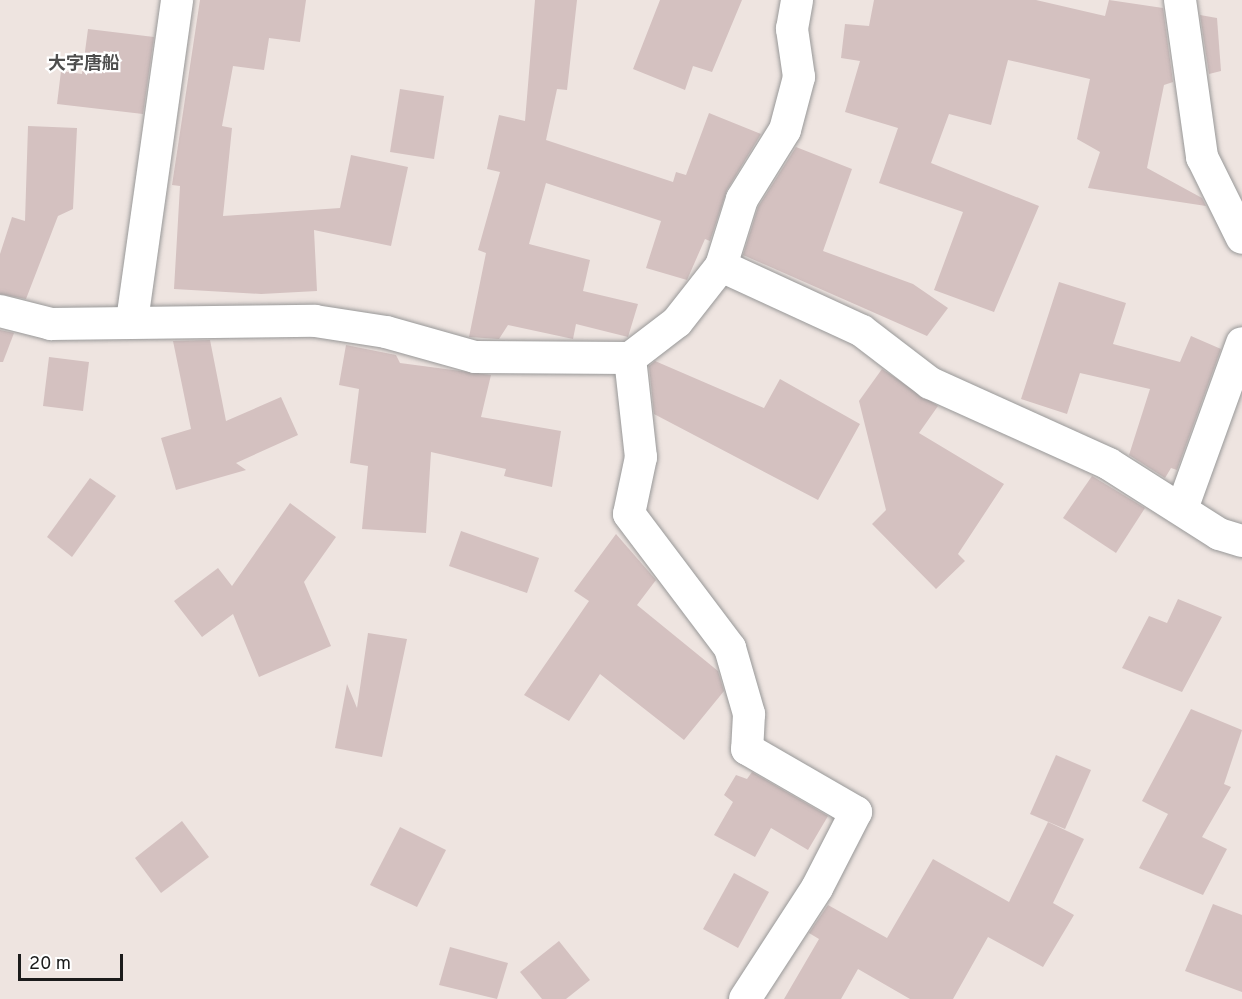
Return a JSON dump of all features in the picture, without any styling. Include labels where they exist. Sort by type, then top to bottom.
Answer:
[{"type":"street","points":[[132,321],[177,0]]},
{"type":"street","points":[[0,311],[51,324],[132,321],[315,321],[386,332],[476,357],[630,358],[677,322],[721,266],[742,199],[785,130],[800,77],[792,29],[797,0]]},
{"type":"street","points":[[1180,0],[1202,157],[1242,238]]},
{"type":"street","points":[[721,266],[862,331],[897,362],[974,406],[1109,464],[1183,507],[1219,534],[1242,541]]},
{"type":"street","points":[[1183,507],[1230,389],[1242,343]]},
{"type":"street","points":[[630,358],[641,457],[629,514],[730,648],[748,714],[747,749],[855,812],[817,888],[745,999]]},
{"type":"building","points":[[200,0],[306,0],[300,42],[269,38],[264,70],[233,66],[222,126],[232,128],[223,216],[340,208],[351,155],[408,167],[391,246],[314,230],[317,291],[261,294],[174,289],[180,186],[172,185]]},
{"type":"building","points":[[535,0],[577,0],[567,90],[557,89],[546,140],[673,182],[676,172],[686,175],[709,113],[761,134],[727,190],[710,241],[705,239],[687,280],[646,268],[661,221],[546,183],[529,244],[590,260],[583,291],[638,304],[628,337],[576,324],[573,339],[508,325],[499,339],[469,337],[486,253],[478,250],[500,172],[487,169],[499,115],[525,121]]},
{"type":"building","points":[[660,0],[742,0],[712,72],[693,66],[685,90],[633,69]]},
{"type":"building","points":[[874,0],[1036,0],[1105,16],[1109,0],[1163,8],[1173,82],[1164,85],[1147,168],[1202,198],[1206,206],[1088,188],[1100,152],[1077,139],[1090,79],[1008,60],[991,125],[949,114],[931,163],[1039,206],[994,312],[934,290],[963,212],[879,183],[898,128],[845,112],[860,61],[841,58],[845,24],[869,26]]},
{"type":"building","points":[[1200,15],[1217,18],[1221,71],[1209,74]]},
{"type":"building","points":[[88,29],[154,37],[143,114],[57,104],[61,71],[82,74]]},
{"type":"building","points":[[400,89],[444,96],[434,159],[390,152]]},
{"type":"building","points":[[28,126],[77,128],[73,209],[58,216],[26,299],[0,294],[0,254],[12,217],[25,221]]},
{"type":"building","points":[[796,147],[852,169],[823,251],[913,284],[948,308],[927,336],[743,255],[758,207]]},
{"type":"building","points":[[1059,282],[1126,303],[1113,344],[1180,362],[1191,336],[1221,349],[1177,470],[1171,468],[1165,478],[1129,455],[1150,389],[1080,373],[1067,414],[1021,399]]},
{"type":"building","points":[[0,330],[14,333],[3,362],[0,362]]},
{"type":"building","points":[[210,340],[226,421],[281,397],[298,435],[236,463],[246,470],[176,490],[161,438],[191,429],[173,341]]},
{"type":"building","points":[[346,345],[396,355],[400,363],[491,375],[481,417],[561,431],[552,487],[504,476],[506,469],[431,452],[426,533],[362,529],[368,466],[350,463],[359,389],[339,385]]},
{"type":"building","points":[[49,357],[89,362],[83,411],[43,406]]},
{"type":"building","points":[[655,361],[764,408],[780,379],[860,424],[818,500],[654,414],[649,366]]},
{"type":"building","points":[[882,369],[938,406],[919,433],[1004,484],[958,554],[965,561],[936,589],[872,524],[886,510],[859,401]]},
{"type":"building","points":[[1092,476],[1145,508],[1116,553],[1063,518]]},
{"type":"building","points":[[90,478],[116,496],[72,557],[47,537]]},
{"type":"building","points":[[290,503],[336,537],[304,582],[331,646],[259,677],[233,614],[202,637],[174,601],[218,568],[232,586]]},
{"type":"building","points":[[461,531],[539,558],[527,593],[449,566]]},
{"type":"building","points":[[616,534],[656,580],[637,605],[718,671],[724,691],[684,740],[600,674],[569,721],[524,695],[589,601],[574,591]]},
{"type":"building","points":[[1178,599],[1222,617],[1182,692],[1122,668],[1149,616],[1167,623]]},
{"type":"building","points":[[368,633],[407,639],[382,757],[335,748],[347,684],[357,708]]},
{"type":"building","points":[[1191,709],[1242,730],[1224,784],[1231,787],[1202,837],[1227,849],[1203,895],[1139,868],[1168,814],[1142,801]]},
{"type":"building","points":[[1056,755],[1091,770],[1065,829],[1030,814]]},
{"type":"building","points":[[752,772],[828,816],[808,850],[771,828],[755,857],[714,835],[733,802],[724,795],[736,775],[747,779]]},
{"type":"building","points":[[182,821],[209,857],[161,893],[135,858]]},
{"type":"building","points":[[1048,822],[1084,839],[1053,903],[1074,915],[1043,967],[988,937],[953,999],[910,999],[858,969],[841,999],[784,999],[819,939],[809,933],[828,905],[887,938],[933,859],[1009,902]]},
{"type":"building","points":[[400,827],[446,850],[417,907],[370,885]]},
{"type":"building","points":[[734,873],[769,892],[738,948],[703,929]]},
{"type":"building","points":[[1213,904],[1242,915],[1242,992],[1185,971]]},
{"type":"building","points":[[559,941],[590,980],[566,999],[542,999],[520,972]]},
{"type":"building","points":[[450,947],[508,963],[497,999],[439,985]]},
{"type":"district","name":"大字唐船","points":[[84,65]]}]
